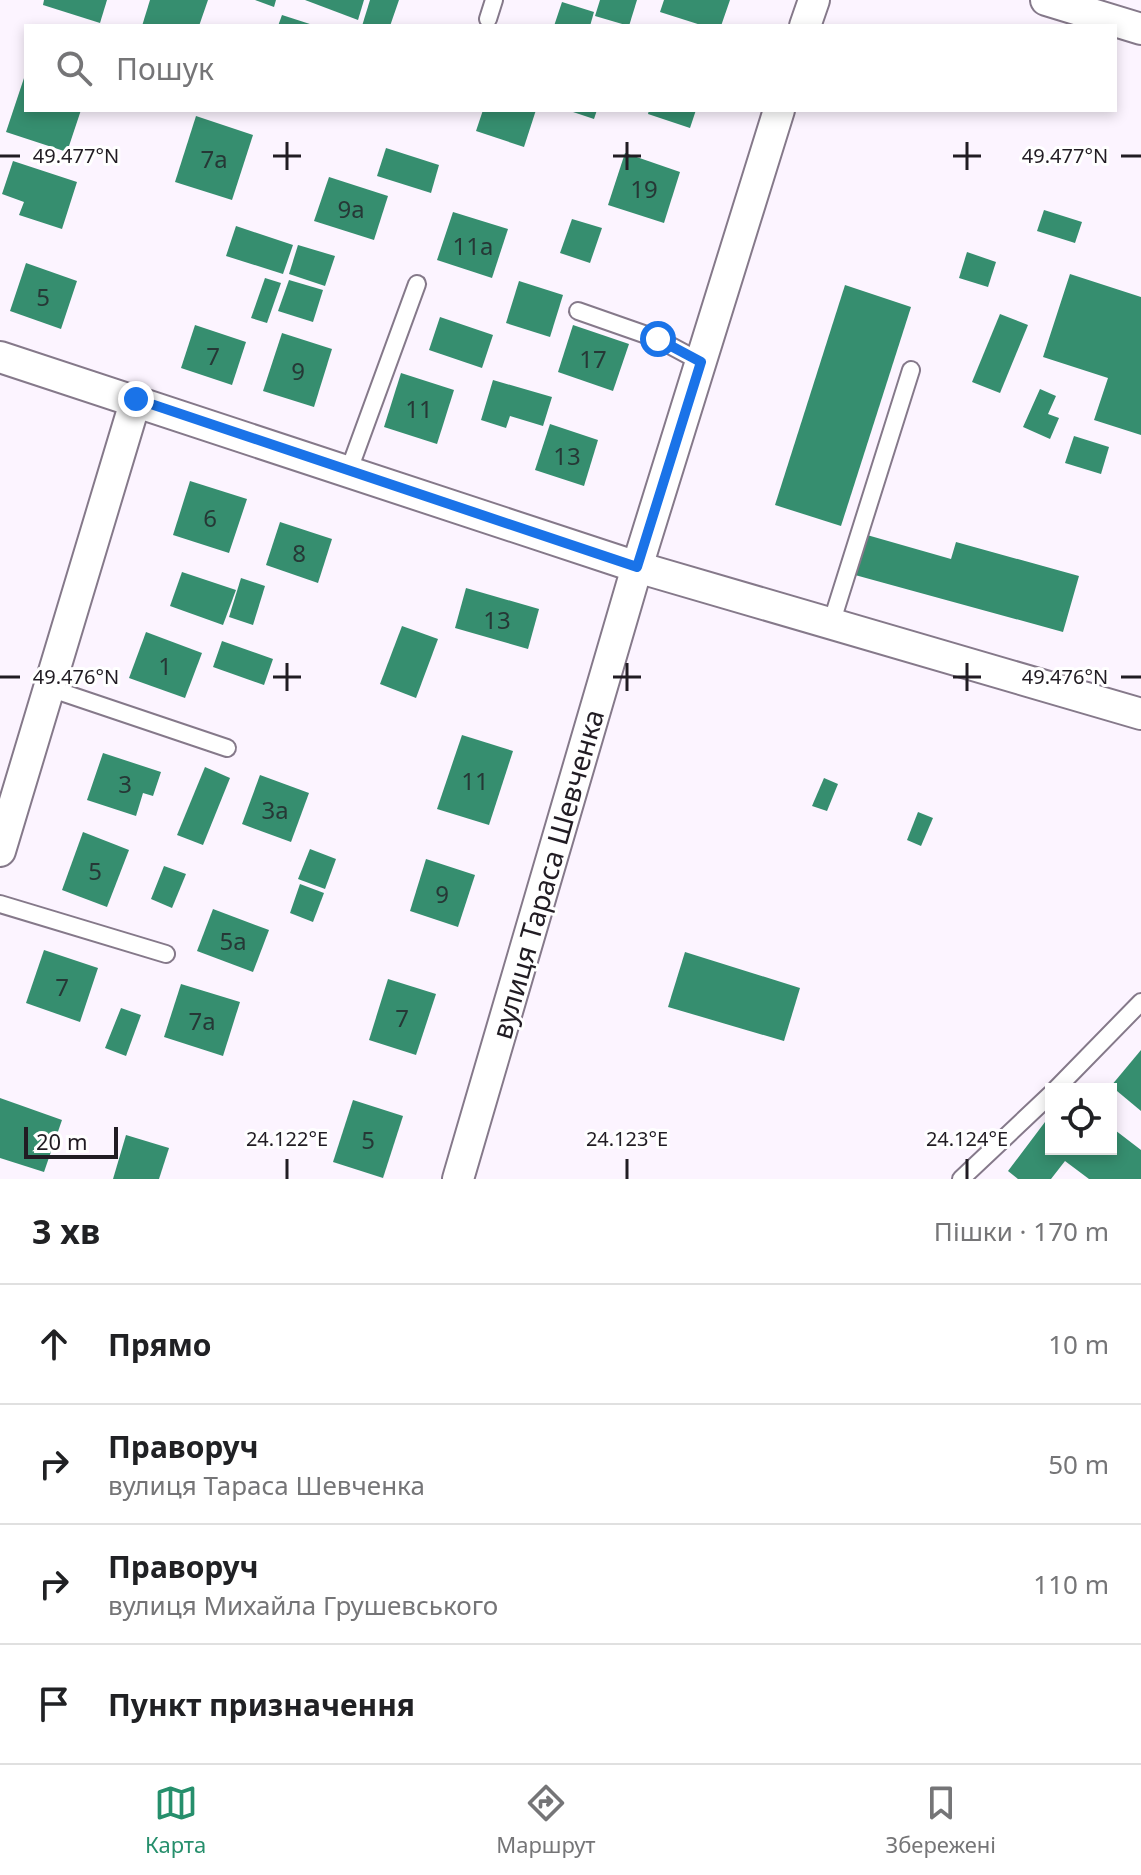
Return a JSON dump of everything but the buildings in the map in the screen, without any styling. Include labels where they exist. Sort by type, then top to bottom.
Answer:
[{"type":"street","points":[[806,24],[814,0]]},
{"type":"street","points":[[1046,0],[1141,29]]},
{"type":"street","name":"вулиця Тараса Шевченка","points":[[458,1179],[637,567],[778,112]]},
{"type":"street","points":[[0,357],[136,399],[637,567],[1141,714]]},
{"type":"street","points":[[0,851],[136,399]]},
{"type":"lane","points":[[488,19],[494,0]]},
{"type":"lane","points":[[349,470],[417,284]]},
{"type":"lane","points":[[578,311],[658,339],[701,362]]},
{"type":"lane","points":[[831,624],[911,370]]},
{"type":"lane","points":[[49,688],[227,748]]},
{"type":"lane","points":[[0,904],[166,954]]},
{"type":"lane","points":[[1062,1083],[1141,1002]]},
{"type":"lane","points":[[961,1179],[1045,1100]]},
{"type":"route","points":[[136,399],[637,567],[701,362],[658,339]]}]
